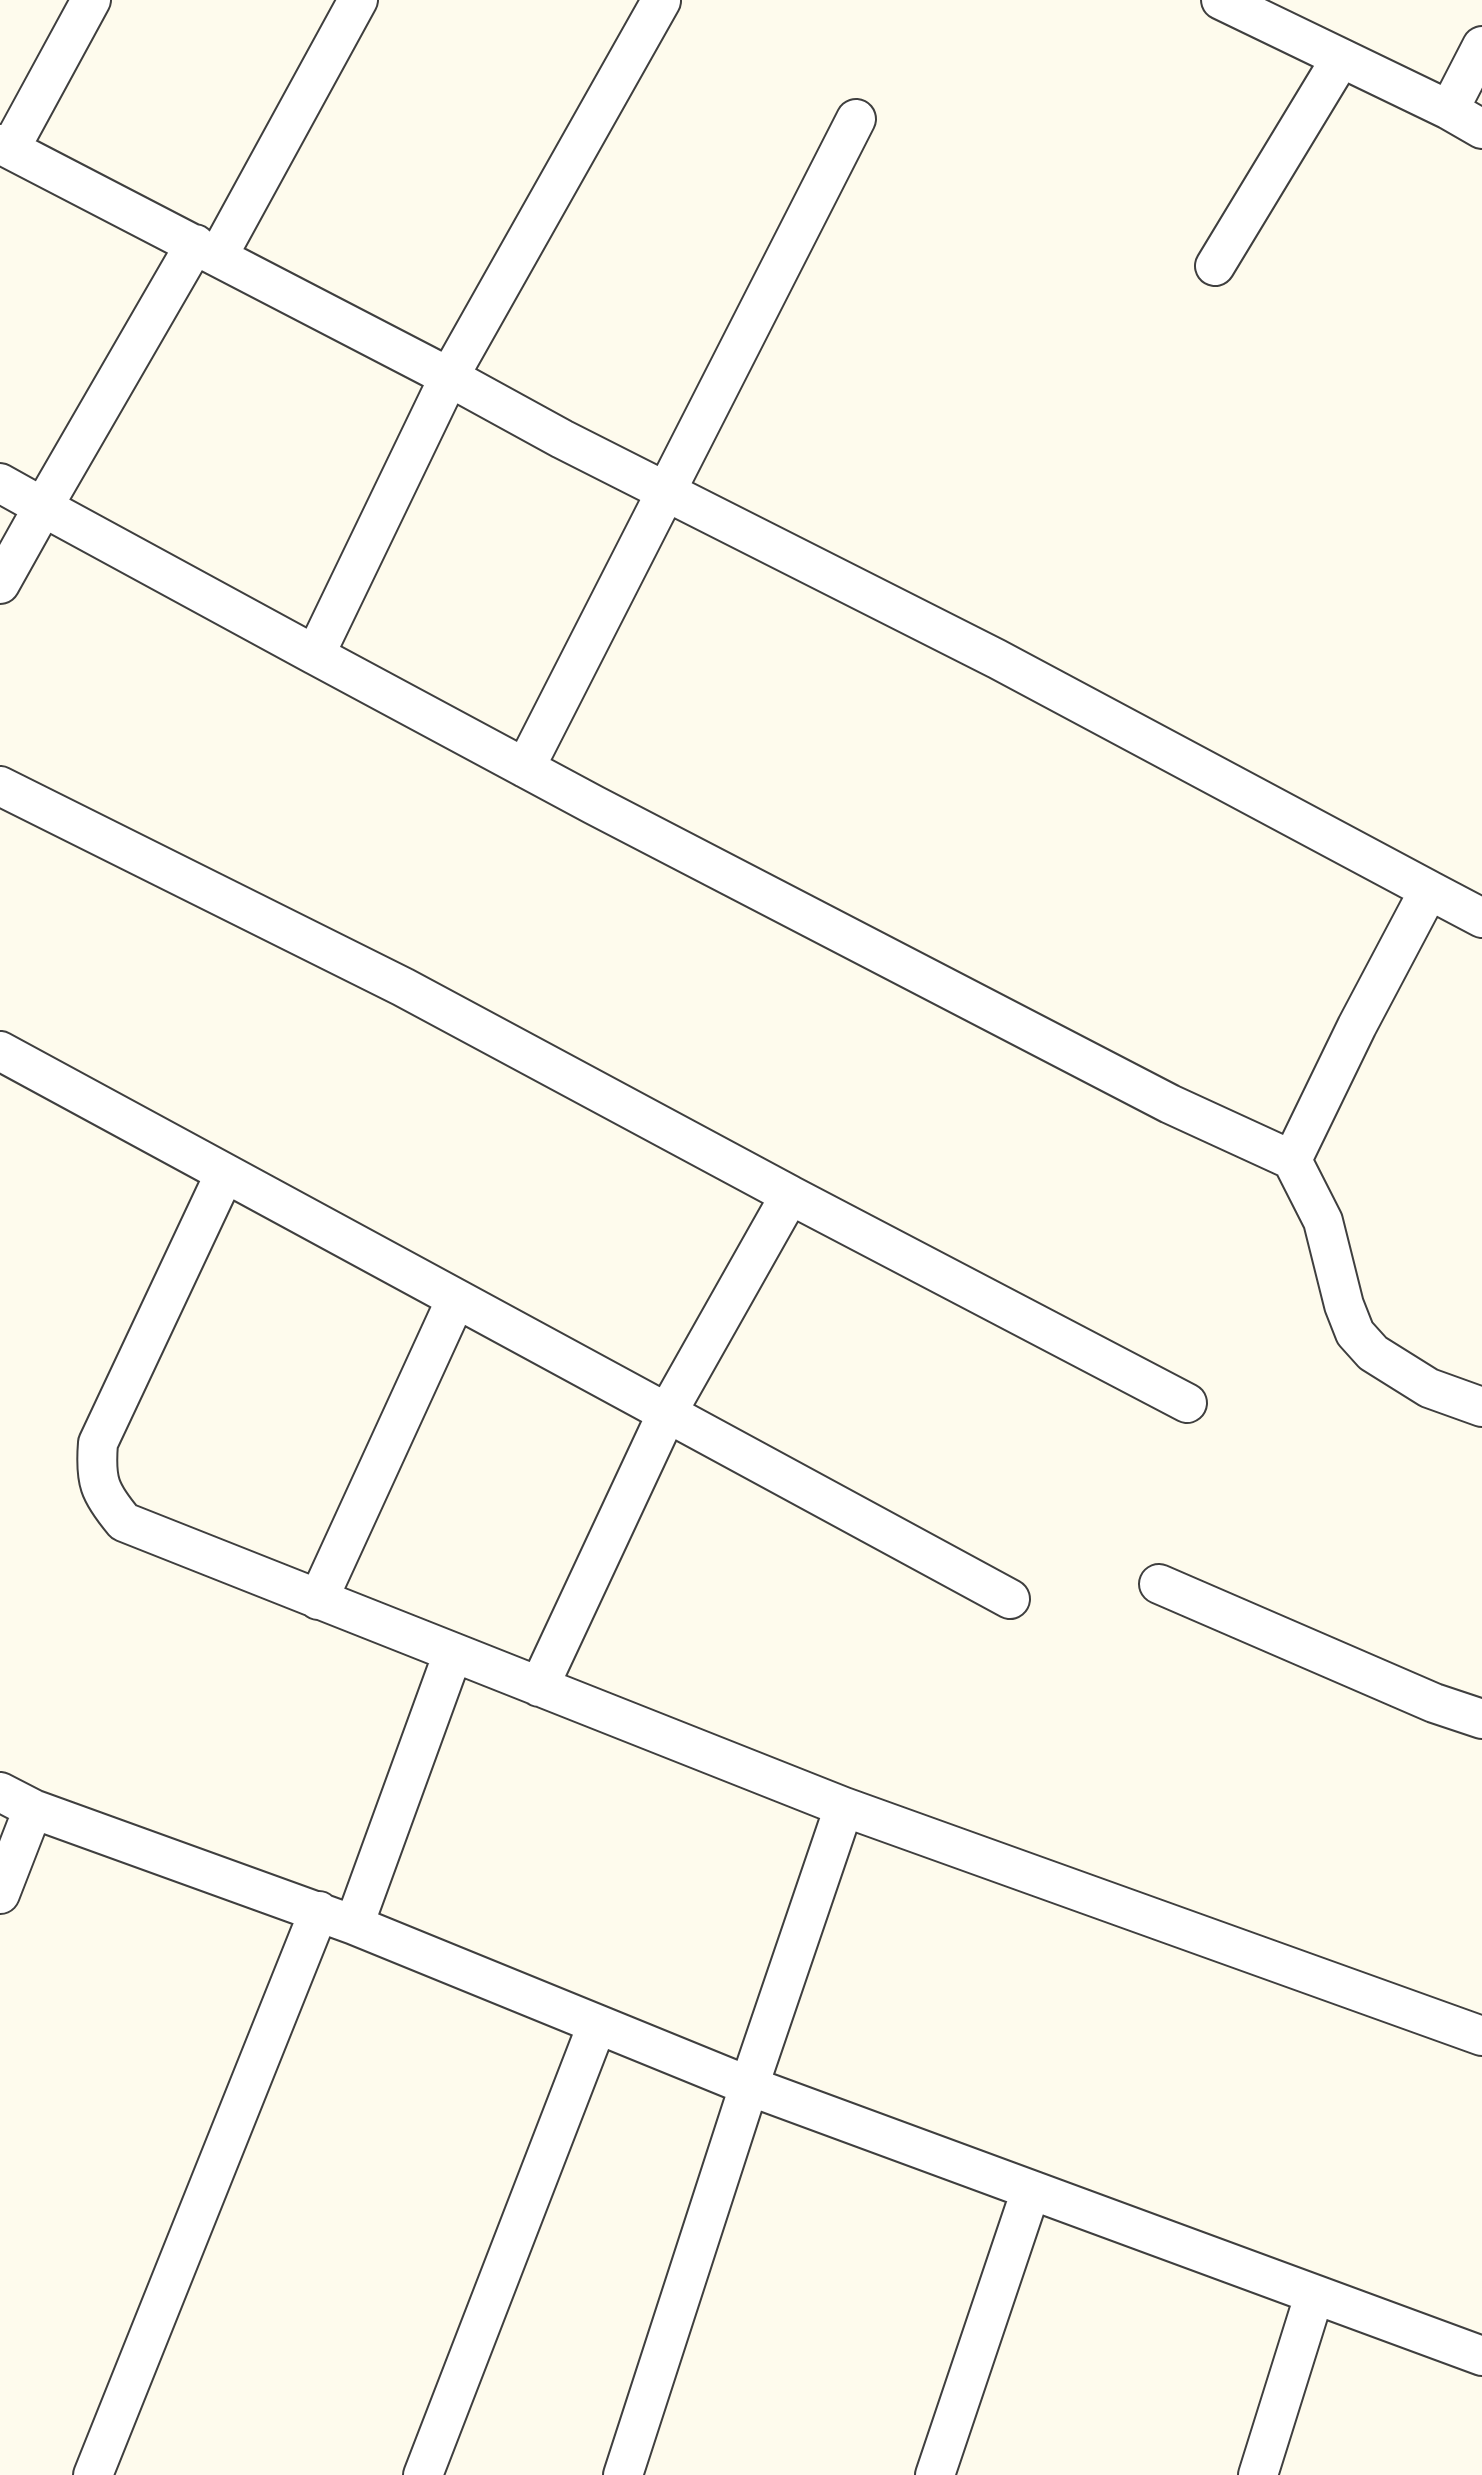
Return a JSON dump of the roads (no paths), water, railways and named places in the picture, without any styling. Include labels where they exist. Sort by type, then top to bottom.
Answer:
[{"type":"street","points":[[90,0],[5,147],[449,377],[562,439],[1009,665],[1482,918]]},
{"type":"street","points":[[0,584],[43,507],[206,250],[358,0]]},
{"type":"street","points":[[1222,0],[1449,110],[1482,129]]},
{"type":"street","points":[[316,655],[449,377],[661,1]]},
{"type":"street","points":[[1449,110],[1482,46]]},
{"type":"street","points":[[1215,266],[1341,58]]},
{"type":"street","points":[[525,768],[856,119]]},
{"type":"street","points":[[0,483],[525,768],[1170,1104],[1292,1160],[1323,1221],[1344,1305],[1355,1333],[1373,1353],[1429,1388],[1482,1407]]},
{"type":"street","points":[[0,786],[403,987],[790,1195],[1186,1403]]},
{"type":"street","points":[[1292,1160],[1357,1026],[1429,890]]},
{"type":"street","points":[[0,1051],[1010,1599]]},
{"type":"street","points":[[225,1173],[98,1443],[96,1471],[107,1501],[124,1522],[844,1807],[1482,2036]]},
{"type":"street","points":[[539,1687],[667,1413],[790,1195]]},
{"type":"street","points":[[318,1600],[456,1299]]},
{"type":"street","points":[[1158,1584],[1434,1703],[1482,1719]]},
{"type":"street","points":[[354,1925],[453,1653]]},
{"type":"street","points":[[0,1894],[16,1801],[319,1911],[749,2086],[1482,2356]]},
{"type":"street","points":[[623,2475],[749,2086],[844,1807]]},
{"type":"street","points":[[93,2475],[319,1911]]},
{"type":"street","points":[[423,2475],[597,2025]]},
{"type":"street","points":[[935,2475],[1031,2190]]},
{"type":"street","points":[[1258,2475],[1314,2296]]}]
